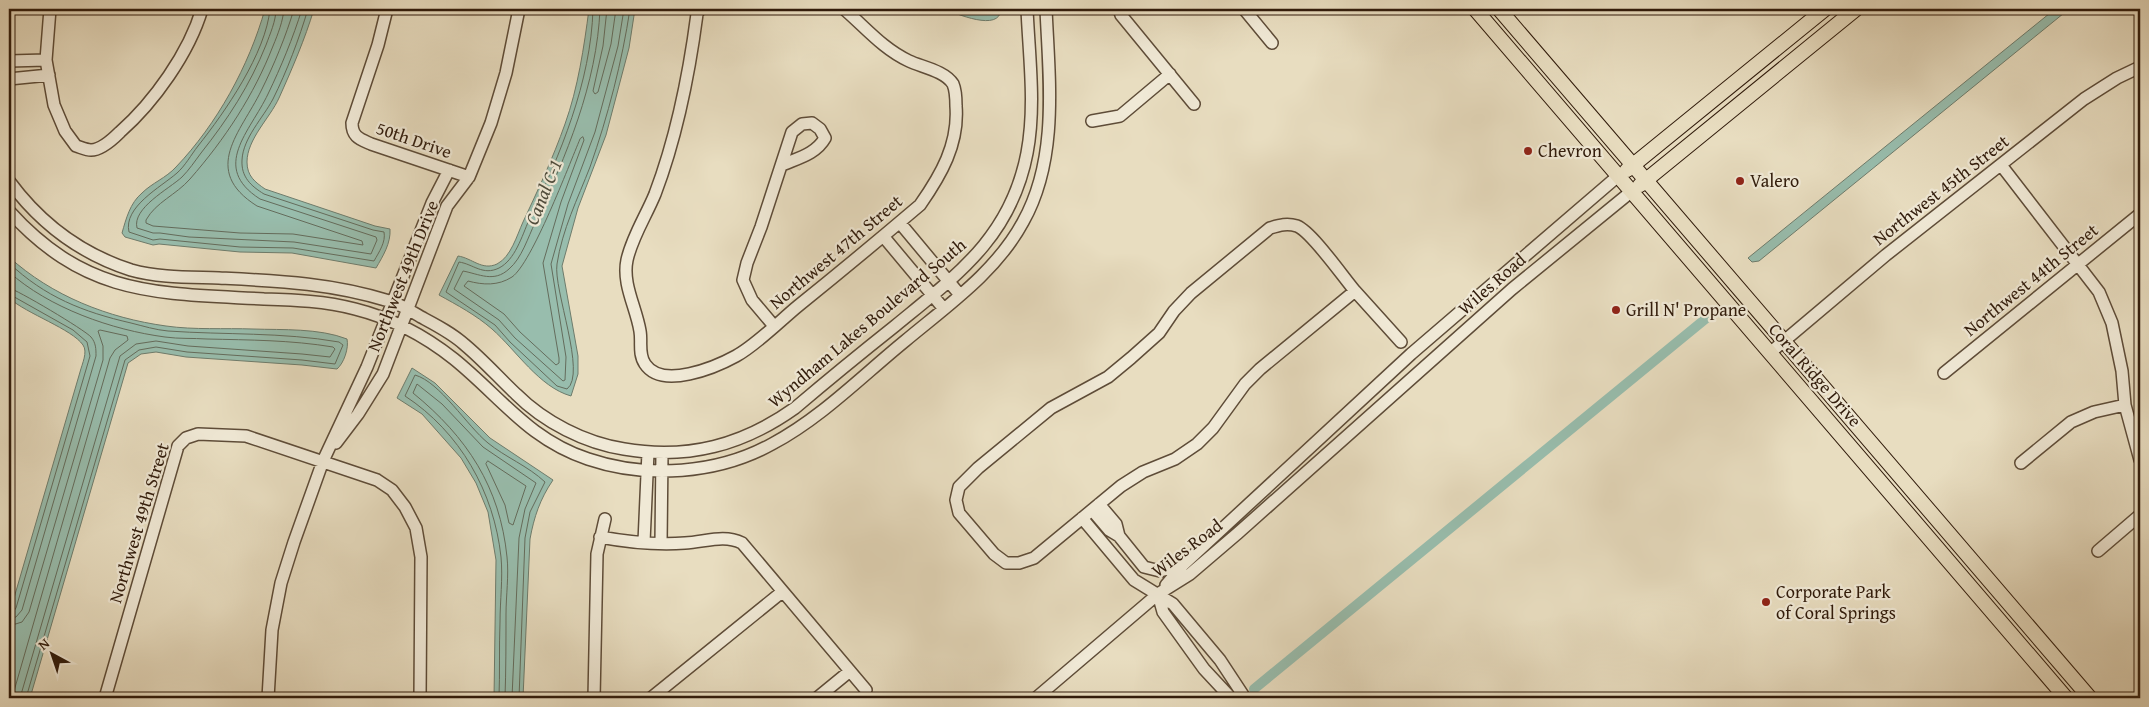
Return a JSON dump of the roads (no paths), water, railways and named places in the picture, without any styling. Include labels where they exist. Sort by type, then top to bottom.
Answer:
[{"type":"main road","name":"Coral Ridge Drive","points":[[1475,9],[2066,698]]},
{"type":"main road","name":"Coral Ridge Drive","points":[[1499,9],[2090,698]]},
{"type":"main road","name":"Wiles Road","points":[[1618,176],[1825,9]]},
{"type":"main road","name":"Wiles Road","points":[[1632,191],[1856,9]]},
{"type":"street","points":[[50,9],[46,60],[54,105],[65,131],[76,146],[92,150],[109,142],[137,117],[154,96],[182,52],[202,9]]},
{"type":"street","name":"50th Drive","points":[[387,9],[378,45],[352,123],[352,131],[356,138],[371,144],[468,177]]},
{"type":"street","name":"Northwest 49th Drive","points":[[323,461],[358,414],[383,374],[403,326],[447,206],[468,177],[490,123],[506,73],[519,9]]},
{"type":"street","name":"Northwest 47th Street","points":[[700,9],[697,14],[686,85],[672,142],[654,195],[634,239],[627,261],[627,282],[640,332],[640,351],[645,364],[657,373],[674,376],[698,372],[738,355],[920,205],[940,175],[952,146],[957,115],[956,93],[952,83],[945,76],[908,60],[885,46],[844,9]]},
{"type":"street","name":"Wyndham Lakes Boulevard South","points":[[9,181],[20,197],[38,214],[81,249],[134,270],[173,276],[303,283],[339,288],[392,302],[442,328],[464,344],[517,396],[544,417],[575,434],[623,449],[662,453],[687,452],[729,443],[773,423],[795,408],[949,281],[977,255],[998,228],[1014,198],[1027,153],[1032,114],[1027,9]]},
{"type":"street","name":"Wyndham Lakes Boulevard South","points":[[9,211],[28,231],[58,255],[87,272],[111,282],[141,290],[171,294],[322,303],[356,309],[385,318],[403,326],[454,359],[511,413],[550,441],[588,459],[646,470],[693,469],[726,461],[769,446],[808,422],[960,296],[985,273],[1007,246],[1024,222],[1039,185],[1047,146],[1050,101],[1046,9]]},
{"type":"street","points":[[1119,9],[1121,15],[1194,104]]},
{"type":"street","points":[[1248,10],[1272,43]]},
{"type":"street","points":[[9,62],[46,60]]},
{"type":"street","name":"Northwest 45th Street","points":[[1770,352],[1886,256],[2084,99],[2116,78],[2140,67]]},
{"type":"street","points":[[1092,121],[1120,116],[1170,74]]},
{"type":"street","points":[[9,79],[49,75]]},
{"type":"street","points":[[774,326],[752,300],[743,280],[782,165]]},
{"type":"street","points":[[2001,165],[2099,292],[2112,323],[2122,371],[2125,405],[2140,460]]},
{"type":"street","name":"Northwest 49th Drive","points":[[268,698],[272,630],[281,583],[323,461],[367,367],[432,203],[449,170]]},
{"type":"street","name":"Wiles Road","points":[[1158,594],[1183,565],[1411,354],[1618,176]]},
{"type":"street","name":"Wiles Road","points":[[1036,698],[1158,594],[1190,574],[1512,289],[1632,191]]},
{"type":"street","name":"Northwest 44th Street","points":[[1944,373],[2140,214]]},
{"type":"street","points":[[900,222],[960,296]]},
{"type":"street","points":[[1355,291],[1260,369],[1245,384],[1213,428],[1196,444],[1175,459],[1136,477],[1034,558],[1019,563],[1006,563],[994,554],[959,513],[956,500],[959,487],[978,468],[1051,408],[1108,377],[1159,333],[1174,311],[1191,293],[1270,228],[1285,224],[1298,227],[1309,235],[1355,291],[1401,342]]},
{"type":"street","points":[[883,236],[944,308]]},
{"type":"street","points":[[2020,463],[2071,422],[2094,412],[2125,405]]},
{"type":"street","name":"Northwest 49th Street","points":[[105,698],[178,446],[186,438],[198,434],[246,436],[377,480],[392,490],[405,507],[416,528],[421,557],[420,698]]},
{"type":"street","points":[[644,542],[648,452]]},
{"type":"street","points":[[661,543],[662,453]]},
{"type":"street","points":[[1096,507],[1105,525],[1119,536],[1140,563],[1149,570],[1160,571],[1183,565]]},
{"type":"street","points":[[1096,507],[1116,524],[1119,536]]},
{"type":"street","points":[[2098,551],[2140,515]]},
{"type":"street","points":[[1082,518],[1134,580],[1173,604],[1220,660],[1245,698]]},
{"type":"street","points":[[594,698],[597,554],[605,519]]},
{"type":"street","points":[[1095,534],[1105,525]]},
{"type":"street","points":[[600,537],[661,543],[685,543],[724,538],[734,539],[742,543],[866,690]]},
{"type":"street","points":[[651,698],[782,592]]},
{"type":"street","points":[[1158,594],[1163,612],[1204,669],[1231,698]]},
{"type":"street","points":[[817,698],[850,671]]},
{"type":"water","points":[[265,9],[314,9],[279,98],[251,145],[248,153],[248,171],[255,181],[265,189],[375,226],[390,229],[388,244],[376,268],[292,253],[240,252],[153,245],[125,237],[122,233],[129,212],[138,197],[176,167],[218,113],[241,73]]},
{"type":"water","name":"Canal C-1","points":[[589,9],[635,9],[629,48],[606,135],[578,208],[562,266],[578,356],[578,374],[571,396],[549,385],[538,376],[486,324],[439,295],[458,256],[482,265],[492,266],[502,261],[513,245],[550,162],[570,110],[580,67]]},
{"type":"water","points":[[944,9],[1001,9],[999,16],[993,20],[985,21],[976,20]]},
{"type":"water","points":[[2055,9],[2069,9],[1759,261],[1752,262],[1748,258]]},
{"type":"water","points":[[9,257],[26,271],[62,294],[102,311],[123,317],[177,327],[313,331],[347,339],[347,351],[337,369],[186,357],[156,352],[141,354],[128,363],[30,698],[9,698],[9,615],[85,351],[83,345],[69,333],[9,298]]},
{"type":"water","points":[[412,368],[435,383],[490,438],[553,480],[538,508],[530,539],[523,698],[494,698],[496,560],[488,512],[476,483],[461,458],[422,414],[397,398]]},
{"type":"waterway","points":[[1254,689],[1709,316]]},
{"type":"place","name":"Chevron","points":[[1528,151]]},
{"type":"place","name":"Valero","points":[[1740,181]]},
{"type":"place","name":"Grill N' Propane","points":[[1616,310]]},
{"type":"place","name":"Corporate Park of Coral Springs","points":[[1766,602]]}]
